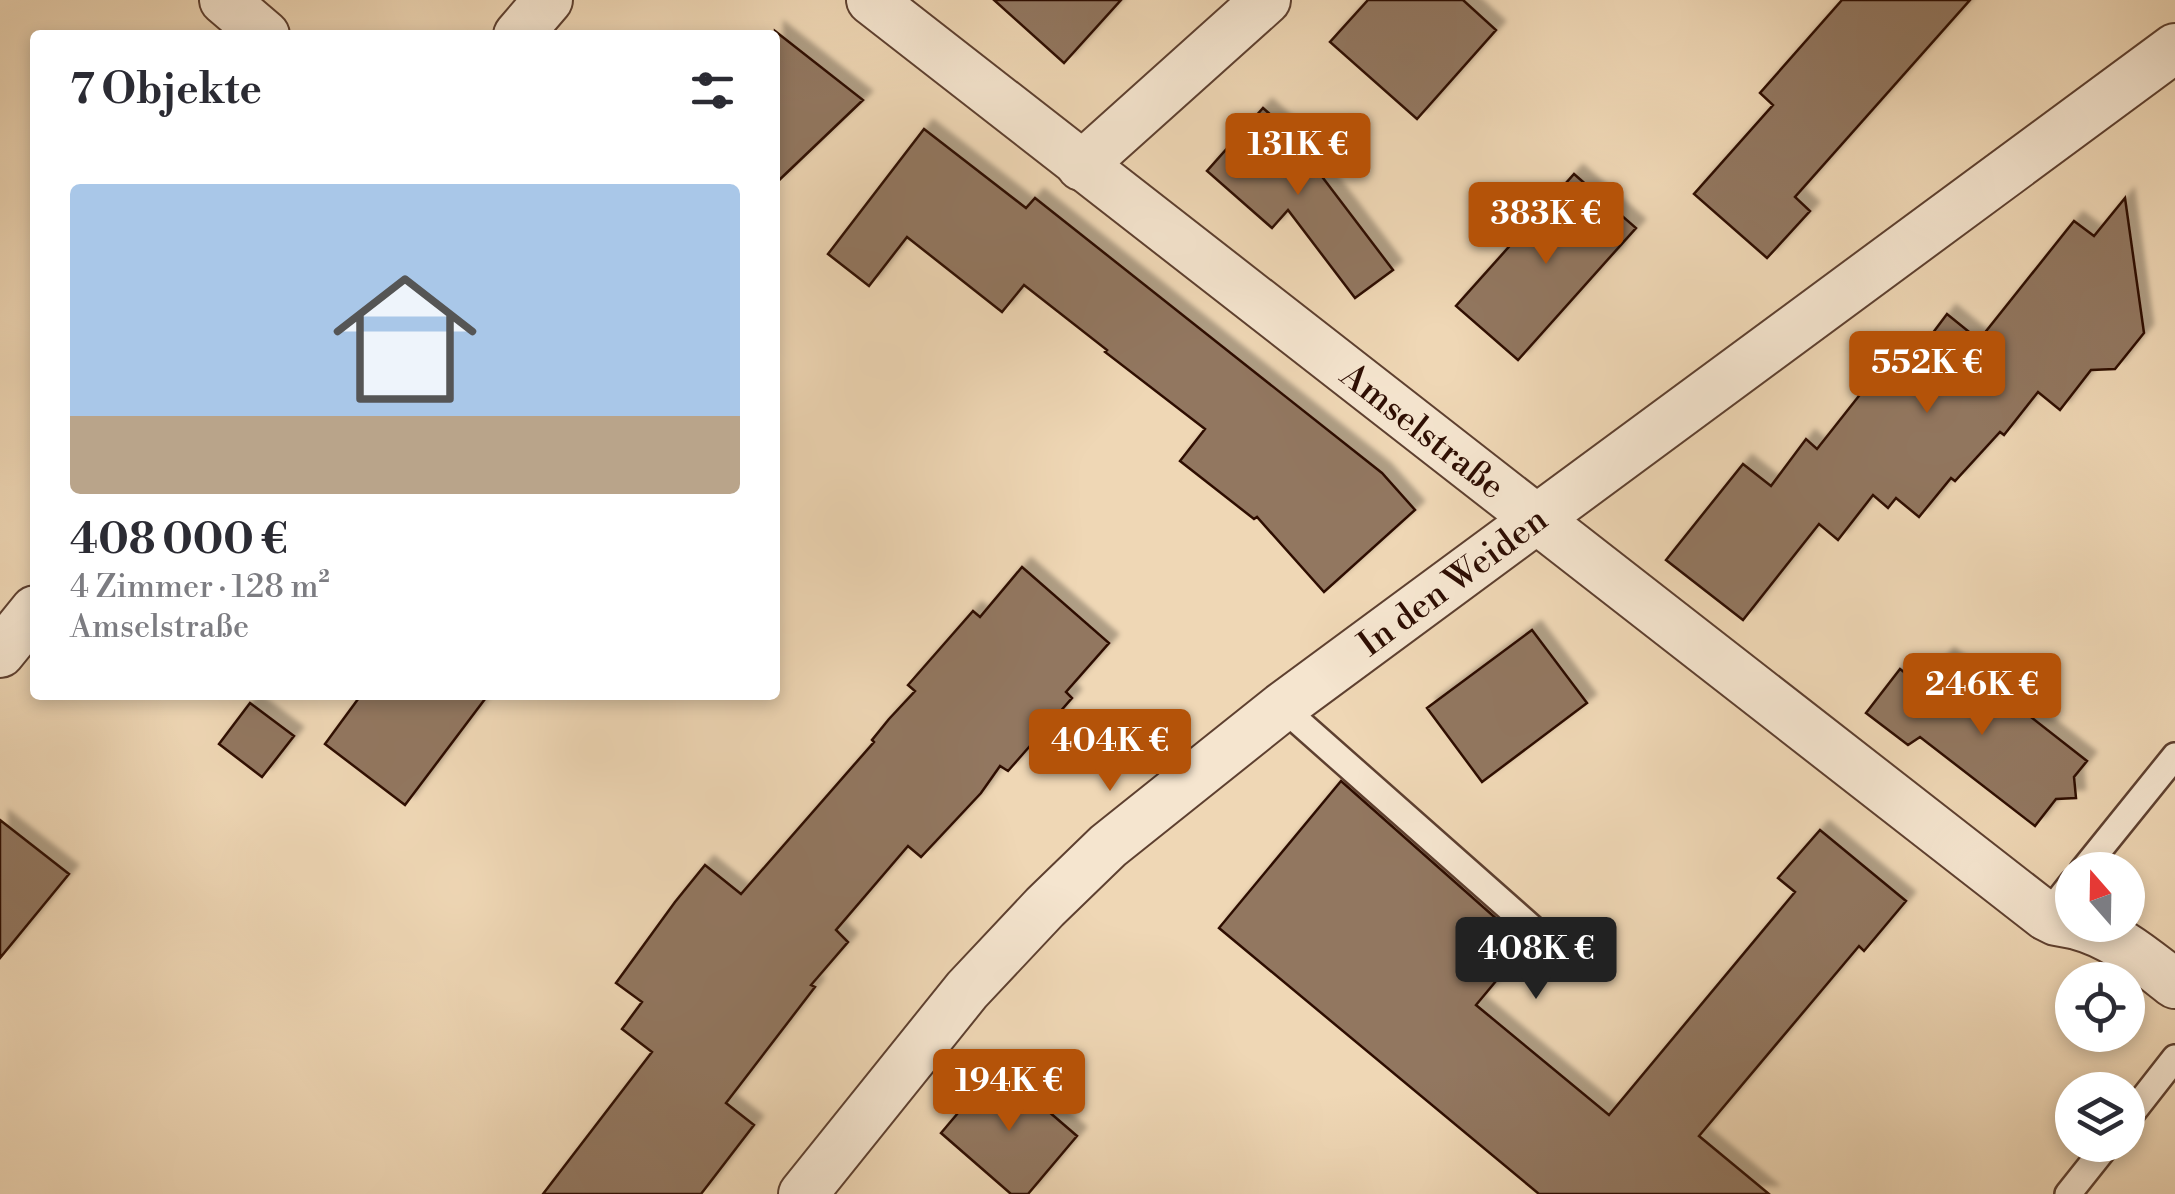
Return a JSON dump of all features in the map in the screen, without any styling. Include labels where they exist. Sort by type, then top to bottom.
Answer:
[{"type":"street","points":[[224,0],[259,30]]},
{"type":"street","points":[[522,30],[548,0]]},
{"type":"street","name":"Amselstraße","points":[[871,0],[1876,783],[2055,904]]},
{"type":"street","points":[[1081,166],[1266,0]]},
{"type":"street","name":"In den Weiden","points":[[803,1194],[954,1005],[1108,846],[1282,707],[2175,48]]},
{"type":"street","points":[[0,653],[30,616]]},
{"type":"street","name":"Amselstraße","points":[[2118,942],[2175,984]]},
{"type":"lane","points":[[1282,707],[1542,938]]},
{"type":"lane","points":[[2098,852],[2175,756]]},
{"type":"lane","points":[[2145,1096],[2175,1058]]},
{"type":"lane","points":[[2068,1194],[2093,1162]]},
{"type":"building","points":[[994,0],[1121,0],[1064,63]]},
{"type":"building","points":[[1368,0],[1463,0],[1496,30],[1417,119],[1330,42]]},
{"type":"building","points":[[1842,0],[1970,0],[1795,197],[1810,211],[1767,258],[1694,194],[1773,105],[1760,93]]},
{"type":"building","points":[[780,35],[863,100],[780,179]]},
{"type":"building","points":[[1263,108],[1327,165],[1320,174],[1393,270],[1355,298],[1288,210],[1272,228],[1207,171]]},
{"type":"building","points":[[924,129],[1026,208],[1035,198],[1382,473],[1415,510],[1324,592],[1257,517],[1254,519],[1180,461],[1205,429],[1024,285],[1002,312],[907,237],[869,286],[828,254]]},
{"type":"building","points":[[1574,174],[1636,228],[1518,360],[1456,306]]},
{"type":"building","points":[[2125,198],[2144,333],[2115,369],[2091,370],[2060,410],[2038,392],[2004,435],[2000,432],[1955,481],[1951,478],[1919,517],[1896,498],[1888,508],[1873,495],[1838,540],[1819,524],[1743,620],[1666,560],[1743,464],[1771,486],[1806,439],[1817,449],[1896,349],[1911,362],[1947,314],[1979,340],[2074,221],[2094,236]]},
{"type":"building","points":[[1022,567],[1109,643],[1066,692],[1072,698],[1008,771],[1000,766],[981,793],[921,857],[908,846],[836,930],[848,942],[811,985],[815,987],[726,1103],[754,1125],[701,1194],[543,1194],[652,1052],[622,1029],[642,1002],[616,983],[675,902],[705,865],[741,894],[915,691],[908,685],[973,611],[980,617]]},
{"type":"building","points":[[1532,630],[1587,703],[1482,782],[1427,708]]},
{"type":"building","points":[[1945,657],[2010,707],[2013,703],[2087,761],[2074,777],[2076,798],[2056,799],[2035,826],[1920,737],[1908,745],[1866,713],[1900,669],[1922,686]]},
{"type":"building","points":[[357,700],[484,700],[405,805],[325,744]]},
{"type":"building","points":[[250,703],[294,736],[262,777],[219,744]]},
{"type":"building","points":[[1341,781],[1526,945],[1476,1005],[1609,1115],[1795,892],[1778,878],[1820,830],[1906,901],[1864,951],[1859,946],[1699,1136],[1769,1194],[1539,1194],[1219,928]]},
{"type":"building","points":[[0,820],[69,874],[0,958]]},
{"type":"building","points":[[997,1067],[1077,1136],[1028,1194],[1011,1194],[941,1133]]}]
